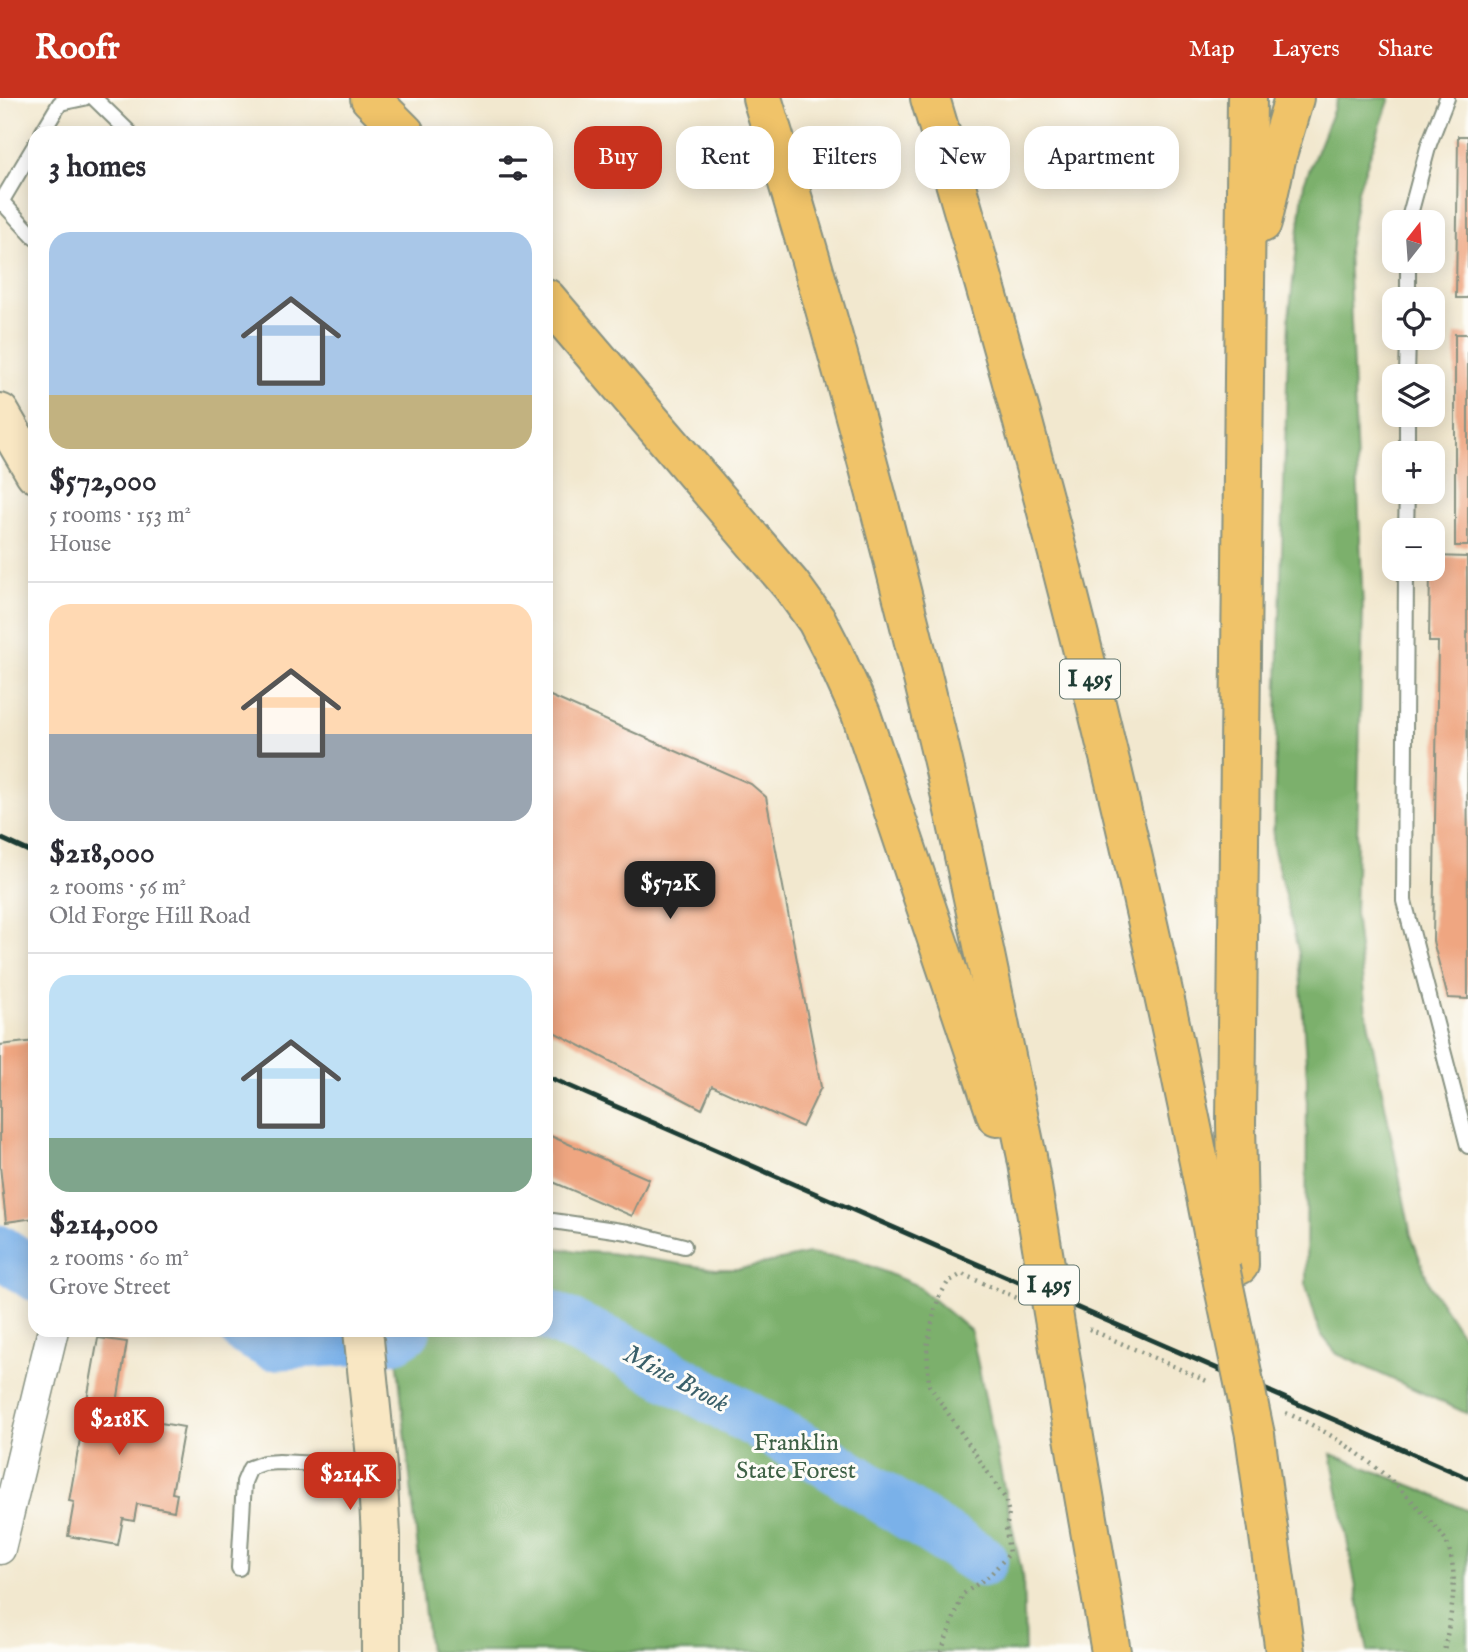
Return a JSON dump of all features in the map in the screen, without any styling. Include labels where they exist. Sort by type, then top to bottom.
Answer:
[{"type":"highway","points":[[370,98],[400,121]]},
{"type":"highway","name":"I 495","points":[[762,98],[815,267],[890,548],[940,751],[1019,1158],[1072,1334],[1070,1414],[1111,1652]]},
{"type":"highway","name":"I 495","points":[[930,98],[1045,500],[1186,1093],[1270,1424],[1267,1520],[1285,1652]]},
{"type":"highway","points":[[1230,1267],[1236,1123],[1247,98]]},
{"type":"highway","points":[[1246,322],[1267,196],[1294,98]]},
{"type":"highway","points":[[553,306],[791,584],[828,641],[861,714],[1019,1158]]},
{"type":"main road","points":[[0,413],[28,460]]},
{"type":"main road","points":[[364,1337],[381,1536],[381,1652]]},
{"type":"street","points":[[0,1549],[51,1337]]},
{"type":"lane","points":[[46,126],[60,103],[84,98]]},
{"type":"lane","points":[[94,98],[123,126]]},
{"type":"lane","points":[[1411,210],[1429,144],[1447,98]]},
{"type":"lane","points":[[28,157],[1,203],[28,230]]},
{"type":"lane","points":[[1406,581],[1404,901],[1468,1146]]},
{"type":"lane","points":[[553,1221],[628,1232],[684,1246]]},
{"type":"lane","points":[[239,1568],[244,1482],[250,1468],[279,1462],[377,1467]]},
{"type":"path","points":[[941,1652],[963,1594],[989,1576],[1009,1554],[1006,1528],[1009,1514],[1005,1498],[929,1385],[927,1346],[934,1313],[948,1282],[962,1274],[1028,1303]]},
{"type":"path","points":[[1072,1334],[1215,1385]]},
{"type":"path","points":[[1270,1424],[1327,1432],[1386,1476],[1415,1503],[1444,1537],[1449,1547],[1454,1578],[1444,1652]]},
{"type":"green space","points":[[1338,98],[1390,98],[1358,190],[1348,249],[1363,610],[1355,913],[1366,1011],[1411,1235],[1430,1286],[1468,1344],[1468,1414],[1337,1354],[1320,1333],[1306,1286],[1307,1078],[1299,954],[1273,846],[1289,317],[1304,183]]},
{"type":"green space","name":"Franklin State Forest","points":[[553,1248],[609,1253],[715,1269],[740,1269],[808,1254],[856,1260],[916,1285],[971,1331],[1023,1578],[1025,1652],[429,1652],[395,1337],[553,1337]]},
{"type":"green space","points":[[1331,1454],[1468,1511],[1468,1652],[1368,1652]]},
{"type":"building","points":[[1458,136],[1468,136],[1468,298],[1456,298]]},
{"type":"building","points":[[1455,334],[1468,334],[1468,546],[1455,546]]},
{"type":"building","points":[[1445,556],[1467,557],[1468,999],[1448,998],[1433,941],[1438,642],[1429,642],[1430,581],[1445,581]]},
{"type":"building","points":[[553,697],[751,784],[766,797],[821,1087],[802,1127],[712,1086],[702,1109],[553,1032]]},
{"type":"building","points":[[28,1042],[28,1219],[6,1222],[0,1166],[0,1045]]},
{"type":"building","points":[[553,1137],[649,1179],[632,1216],[553,1182]]},
{"type":"building","points":[[98,1338],[127,1342],[115,1415],[184,1427],[172,1493],[177,1494],[174,1511],[137,1504],[134,1521],[123,1519],[118,1545],[68,1536],[74,1502],[69,1501]]},
{"type":"waterway","name":"Mine Brook","points":[[0,1251],[28,1270]]},
{"type":"waterway","name":"Mine Brook","points":[[553,1317],[626,1351],[816,1455],[982,1561]]},
{"type":"waterway","name":"Mine Brook","points":[[259,1337],[272,1344],[394,1337]]},
{"type":"railway","points":[[0,838],[28,851]]},
{"type":"railway","points":[[553,1079],[1468,1478]]}]
